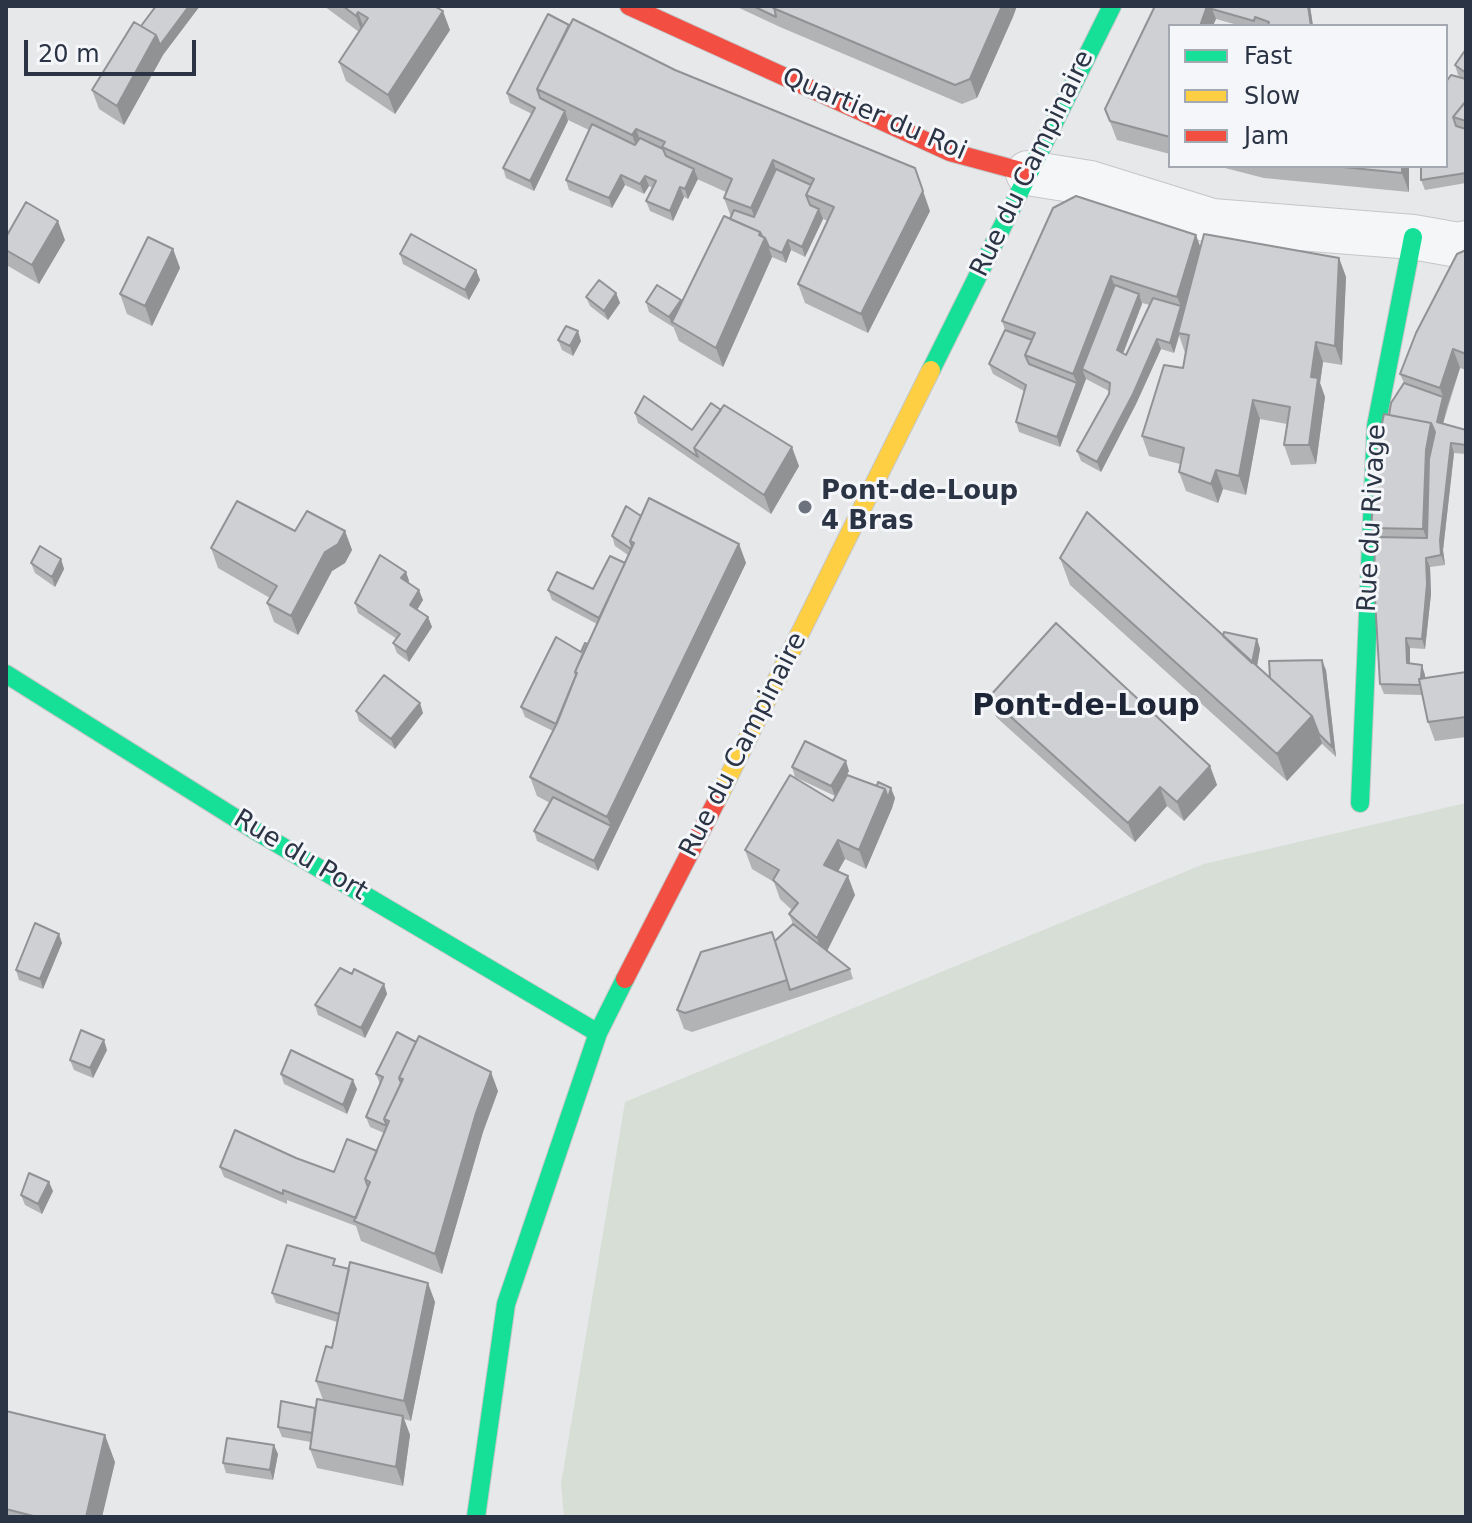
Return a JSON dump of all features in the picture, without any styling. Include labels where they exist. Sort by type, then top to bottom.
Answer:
[{"type":"street","name":"Quartier du Roi","points":[[629,6],[950,152],[1028,173],[1090,183],[1212,221],[1413,237],[1458,245],[1466,243]]},
{"type":"street","name":"Rue du Campinaire","points":[[476,1517],[506,1304],[598,1033],[777,681],[1112,6]]},
{"type":"street","name":"Rue du Rivage","points":[[1360,803],[1376,426],[1413,237]]},
{"type":"street","name":"Rue du Port","points":[[6,674],[256,831],[598,1033]]},
{"type":"shaded area","points":[[1466,803],[1466,1517],[564,1517],[561,1484],[625,1102],[1204,864]]},
{"type":"building","points":[[156,6],[189,6],[160,45],[156,35],[141,26]]},
{"type":"building","points":[[343,6],[434,6],[443,11],[388,95],[339,62],[368,18],[358,12],[356,16]]},
{"type":"building","points":[[753,6],[774,6],[776,17]]},
{"type":"building","points":[[774,6],[1002,6],[970,79],[955,85]]},
{"type":"building","points":[[1155,6],[1207,6],[1201,24],[1168,24],[1168,136],[1110,121],[1105,109]]},
{"type":"building","points":[[1213,6],[1308,6],[1311,24],[1268,24],[1255,17],[1254,21],[1212,9]]},
{"type":"building","points":[[548,14],[569,25],[537,89],[540,98],[565,111],[530,181],[503,168],[535,108],[507,93]]},
{"type":"building","points":[[573,19],[675,70],[915,168],[923,191],[861,314],[798,284],[834,207],[806,195],[814,179],[773,160],[751,208],[724,198],[732,179],[662,147],[665,142],[636,129],[632,135],[537,89]]},
{"type":"building","points":[[134,22],[156,35],[117,106],[92,90]]},
{"type":"building","points":[[1466,49],[1466,73],[1455,65]]},
{"type":"building","points":[[1451,75],[1466,79],[1466,101],[1453,117],[1456,126],[1466,129],[1466,173],[1421,180],[1421,168],[1448,168],[1448,79]]},
{"type":"building","points":[[1466,101],[1466,121],[1453,117]]},
{"type":"building","points":[[592,124],[635,145],[640,138],[663,149],[666,156],[694,169],[685,189],[680,187],[670,211],[646,201],[656,181],[645,176],[640,184],[621,175],[609,198],[566,180]]},
{"type":"building","points":[[1353,168],[1402,168],[1402,173]]},
{"type":"building","points":[[776,169],[811,185],[806,195],[810,205],[819,209],[802,247],[788,240],[782,253],[769,247],[760,232],[730,219],[734,210],[754,217]]},
{"type":"building","points":[[1076,196],[1196,235],[1177,297],[1111,276],[1073,374],[1025,355],[1035,333],[1002,321],[1053,208]]},
{"type":"building","points":[[26,202],[58,221],[32,265],[6,250],[6,237]]},
{"type":"building","points":[[724,216],[760,232],[759,235],[765,238],[716,348],[672,322]]},
{"type":"building","points":[[411,234],[476,270],[465,290],[400,254]]},
{"type":"building","points":[[1204,234],[1339,258],[1335,346],[1316,342],[1311,377],[1318,378],[1309,445],[1284,445],[1290,407],[1253,400],[1239,476],[1216,470],[1211,484],[1179,472],[1184,448],[1142,436],[1164,365],[1183,368],[1189,335],[1178,333]]},
{"type":"building","points":[[148,237],[173,249],[145,306],[120,294]]},
{"type":"building","points":[[1466,250],[1466,354],[1453,349],[1440,388],[1400,374],[1416,333],[1457,254]]},
{"type":"building","points":[[599,280],[616,293],[604,311],[586,297]]},
{"type":"building","points":[[657,285],[681,300],[669,317],[646,302]]},
{"type":"building","points":[[1115,285],[1139,294],[1117,350],[1126,355],[1153,298],[1181,306],[1170,343],[1157,339],[1133,394],[1097,462],[1077,451],[1109,394],[1110,383],[1082,369]]},
{"type":"building","points":[[566,326],[578,331],[570,346],[558,340]]},
{"type":"building","points":[[1005,330],[1032,340],[1025,355],[1029,364],[1077,383],[1057,437],[1016,422],[1026,385],[989,364]]},
{"type":"building","points":[[1404,383],[1443,397],[1437,422],[1466,430],[1466,445],[1451,443],[1441,555],[1426,558],[1422,639],[1406,638],[1407,663],[1422,665],[1420,685],[1380,684],[1374,582],[1375,537],[1427,538],[1429,459],[1435,432],[1431,423],[1389,415],[1391,403]]},
{"type":"building","points":[[644,396],[692,430],[711,403],[721,410],[694,448],[698,457],[635,413]]},
{"type":"building","points":[[724,405],[792,447],[764,495],[694,448]]},
{"type":"building","points":[[1384,414],[1431,423],[1426,450],[1423,529],[1371,528],[1378,442]]},
{"type":"building","points":[[649,498],[739,544],[607,817],[530,777],[558,721],[575,672],[634,543],[630,541]]},
{"type":"building","points":[[237,501],[295,531],[307,511],[345,531],[338,544],[325,552],[291,616],[267,603],[277,586],[211,548]]},
{"type":"building","points":[[626,506],[641,516],[630,541],[631,549],[612,536]]},
{"type":"building","points":[[1087,512],[1312,716],[1277,754],[1060,558]]},
{"type":"building","points":[[40,546],[61,559],[52,577],[31,563]]},
{"type":"building","points":[[380,555],[406,572],[401,578],[419,590],[410,605],[428,617],[406,652],[393,643],[400,634],[355,603]]},
{"type":"building","points":[[610,556],[625,563],[599,618],[548,590],[557,572],[593,589]]},
{"type":"building","points":[[1056,623],[1210,766],[1177,802],[1160,787],[1128,823],[989,697]]},
{"type":"building","points":[[1224,632],[1257,639],[1252,663],[1223,636]]},
{"type":"building","points":[[556,637],[581,652],[587,644],[556,724],[521,707]]},
{"type":"building","points":[[1322,660],[1332,747],[1319,734],[1312,716],[1270,678],[1269,661]]},
{"type":"building","points":[[1466,672],[1466,717],[1428,722],[1419,679]]},
{"type":"building","points":[[384,675],[420,703],[391,739],[356,711]]},
{"type":"building","points":[[805,741],[846,761],[831,786],[792,767]]},
{"type":"building","points":[[790,775],[833,801],[847,775],[885,789],[859,850],[838,840],[824,865],[848,876],[817,938],[789,914],[798,903],[773,880],[779,870],[745,850]]},
{"type":"building","points":[[878,782],[891,788],[888,798],[885,789],[877,786]]},
{"type":"building","points":[[553,797],[611,826],[594,861],[534,831]]},
{"type":"building","points":[[35,923],[59,934],[40,979],[16,970]]},
{"type":"building","points":[[793,924],[850,969],[790,990],[775,941]]},
{"type":"building","points":[[772,932],[787,980],[685,1013],[677,1010],[701,952]]},
{"type":"building","points":[[340,968],[352,974],[354,969],[384,984],[361,1028],[315,1005]]},
{"type":"building","points":[[81,1030],[104,1040],[90,1068],[70,1060]]},
{"type":"building","points":[[397,1032],[416,1042],[384,1119],[387,1126],[366,1117],[383,1077],[376,1074]]},
{"type":"building","points":[[419,1036],[491,1072],[435,1254],[354,1221],[370,1182],[365,1179],[389,1121],[384,1119]]},
{"type":"building","points":[[291,1050],[353,1080],[343,1105],[281,1074]]},
{"type":"building","points":[[235,1130],[334,1172],[347,1139],[377,1151],[365,1179],[368,1187],[356,1218],[283,1190],[283,1194],[220,1167]]},
{"type":"building","points":[[29,1173],[49,1182],[38,1204],[21,1195]]},
{"type":"building","points":[[287,1245],[335,1259],[333,1265],[349,1269],[339,1314],[272,1293]]},
{"type":"building","points":[[350,1262],[428,1283],[404,1401],[316,1381],[326,1346],[332,1348]]},
{"type":"building","points":[[317,1399],[403,1416],[396,1467],[310,1449]]},
{"type":"building","points":[[281,1401],[315,1408],[312,1433],[278,1427]]},
{"type":"building","points":[[6,1411],[105,1435],[86,1517],[37,1517],[6,1509]]},
{"type":"building","points":[[227,1438],[274,1445],[270,1470],[223,1463]]},
{"type":"traffic: fast","points":[[931,370],[1112,6]]},
{"type":"traffic: fast","points":[[1360,803],[1376,426],[1413,237]]},
{"type":"traffic: fast","points":[[6,674],[256,831],[598,1033]]},
{"type":"traffic: fast","points":[[476,1517],[506,1304],[598,1033],[625,979]]},
{"type":"traffic: slow","points":[[716,802],[931,370]]},
{"type":"traffic: jam","points":[[629,6],[950,152],[1028,173]]},
{"type":"traffic: jam","points":[[625,979],[716,802]]},
{"type":"place","name":"Pont-de-Loup 4 Bras","points":[[805,507]]},
{"type":"district","name":"Pont-de-Loup","points":[[1086,707]]}]
